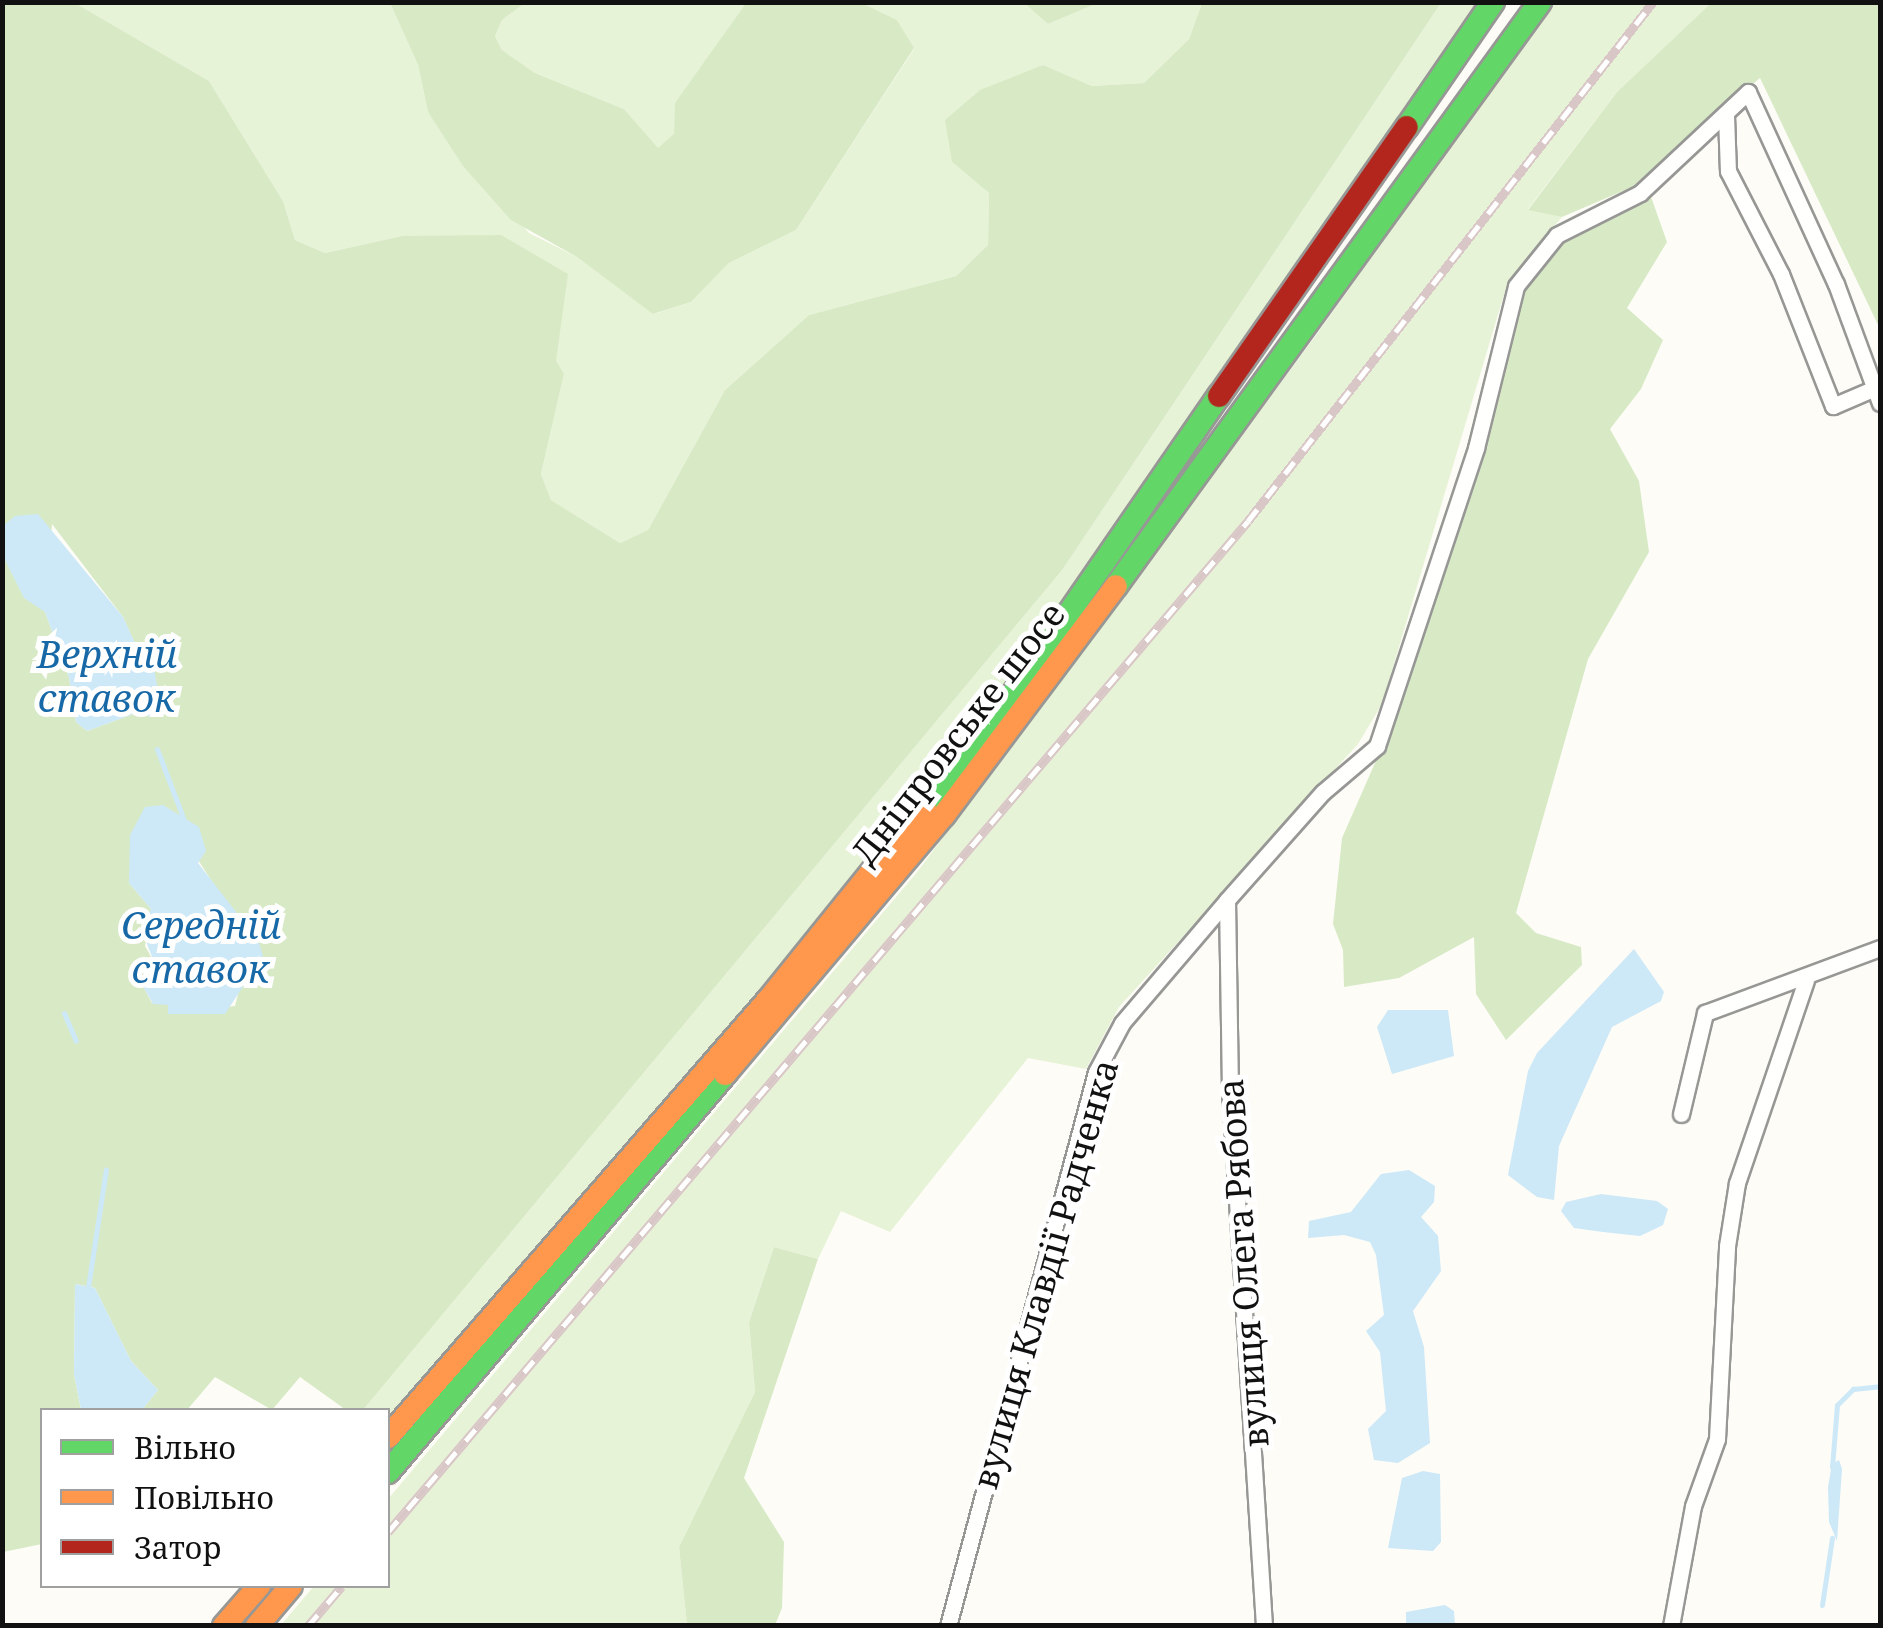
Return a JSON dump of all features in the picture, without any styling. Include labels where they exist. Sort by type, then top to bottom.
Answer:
[{"type":"main road","name":"Дніпровське шосе","points":[[390,1435],[769,999],[1002,710],[1493,2]]},
{"type":"main road","name":"Дніпровське шосе","points":[[390,1470],[944,815],[1235,429],[1540,2]]},
{"type":"main road","points":[[224,1626],[257,1588]]},
{"type":"main road","points":[[257,1626],[289,1588]]},
{"type":"street","points":[[1748,92],[1836,284],[1878,395],[1833,406],[1781,274],[1728,171],[1726,115],[1748,92]]},
{"type":"street","name":"вулиця Клавдії Радченка","points":[[948,1626],[1096,1072],[1122,1022],[1227,900],[1323,792],[1377,746],[1476,448],[1516,286],[1558,234],[1640,192],[1726,115]]},
{"type":"street","name":"вулиця Олега Рябова","points":[[1227,900],[1230,1091],[1264,1626]]},
{"type":"street","points":[[1681,1114],[1705,1014],[1806,980],[1880,948]]},
{"type":"street","points":[[1671,1626],[1693,1506],[1717,1439],[1727,1246],[1738,1182],[1806,980]]},
{"type":"green space","points":[[3,3],[75,3],[209,81],[283,201],[295,240],[325,253],[402,236],[501,235],[568,274],[556,361],[564,374],[541,474],[551,500],[620,543],[648,530],[725,390],[809,315],[956,276],[988,245],[989,193],[952,162],[945,120],[980,90],[1043,65],[1092,86],[1144,83],[1189,39],[1202,3],[1441,3],[1063,569],[365,1408],[343,1408],[300,1377],[274,1408],[269,1408],[215,1377],[189,1408],[144,1408],[158,1390],[131,1361],[95,1288],[75,1284],[74,1374],[81,1408],[40,1408],[40,1544],[3,1552]],"holes":[[[52,524],[123,617],[140,655],[149,717],[144,710],[87,731],[76,722],[69,677],[45,612]],[[163,805],[218,891],[253,972],[240,986],[235,1006],[168,1013],[168,1004],[152,1003],[144,988],[154,962],[145,946],[151,909],[129,883],[133,858]]]},
{"type":"green space","points":[[75,3],[390,3],[418,65],[428,112],[529,233],[577,257],[654,314],[691,302],[729,263],[796,230],[914,49],[897,20],[862,3],[1024,3],[1048,24],[1098,3],[1202,3],[1189,39],[1144,83],[1092,86],[1042,65],[952,162],[989,193],[988,245],[956,276],[809,315],[725,390],[648,530],[620,543],[551,500],[541,474],[564,374],[402,236],[325,253],[295,240],[283,201],[209,81]]},
{"type":"green space","points":[[390,3],[525,3],[502,20],[495,36],[502,50],[535,73],[624,109],[658,148],[674,134],[675,103],[746,3],[862,3],[897,20],[914,48],[796,230],[729,263],[691,302],[653,314],[577,257],[511,220],[463,166],[428,112],[418,65]]},
{"type":"green space","points":[[525,3],[746,3],[676,103],[674,135],[658,149],[624,109],[535,73],[502,50],[495,36],[502,20]]},
{"type":"green space","points":[[1024,3],[1098,3],[1048,24]]},
{"type":"green space","points":[[1441,3],[1486,3],[1002,710],[390,1435],[390,1408],[365,1408],[1063,569]]},
{"type":"green space","points":[[1553,3],[1711,3],[1617,92],[1528,209],[1562,217],[1508,281],[1382,704],[1358,744],[1119,1007],[1086,1069],[1028,1058],[890,1232],[841,1211],[818,1259],[774,1247],[749,1322],[755,1392],[679,1547],[687,1625],[280,1626],[312,1588],[390,1588],[390,1497],[918,871],[1314,338]]},
{"type":"green space","points":[[1711,3],[1880,3],[1880,329],[1760,78],[1632,187],[1562,217],[1528,210],[1617,92]]},
{"type":"green space","points":[[1650,194],[1667,242],[1627,308],[1663,340],[1641,389],[1610,429],[1639,481],[1649,552],[1588,659],[1516,913],[1536,933],[1581,947],[1582,965],[1506,1040],[1476,994],[1474,937],[1399,978],[1344,987],[1343,950],[1333,924],[1342,838],[1404,697],[1521,292],[1561,242]]},
{"type":"green space","points":[[774,1247],[818,1259],[744,1478],[784,1542],[782,1608],[775,1625],[687,1625],[679,1547],[755,1392],[749,1322]]},
{"type":"water","name":"Верхній ставок","points":[[38,514],[123,617],[140,654],[152,658],[160,701],[149,717],[144,710],[87,731],[76,722],[69,677],[45,612],[24,598],[5,560],[3,526],[15,516]]},
{"type":"water","name":"Середній ставок","points":[[163,805],[199,827],[206,851],[198,863],[258,940],[263,956],[225,1014],[168,1014],[168,1005],[153,1004],[144,988],[154,962],[142,931],[151,909],[129,883],[130,835],[145,807]]},
{"type":"water","points":[[1634,949],[1664,992],[1661,1001],[1612,1027],[1559,1146],[1554,1200],[1537,1197],[1508,1175],[1528,1071],[1537,1053]]},
{"type":"water","points":[[1388,1010],[1448,1010],[1454,1056],[1392,1074],[1377,1027]]},
{"type":"water","points":[[1409,1170],[1435,1186],[1434,1202],[1421,1217],[1438,1236],[1441,1271],[1413,1311],[1424,1347],[1430,1443],[1398,1463],[1374,1460],[1368,1429],[1386,1411],[1380,1352],[1366,1331],[1384,1315],[1376,1255],[1370,1242],[1344,1235],[1308,1238],[1309,1221],[1351,1212],[1381,1174]]},
{"type":"water","points":[[1601,1194],[1657,1201],[1668,1209],[1663,1225],[1640,1236],[1603,1232],[1574,1228],[1561,1211],[1566,1202]]},
{"type":"water","points":[[75,1284],[95,1288],[131,1361],[158,1390],[144,1408],[81,1408],[74,1374]]},
{"type":"water","points":[[1839,1460],[1842,1469],[1837,1541],[1829,1522],[1828,1487],[1832,1464]]},
{"type":"water","points":[[1423,1471],[1440,1474],[1441,1542],[1433,1551],[1388,1548],[1402,1478]]},
{"type":"water","points":[[1445,1605],[1454,1611],[1455,1625],[1406,1625],[1406,1612]]},
{"type":"waterway","points":[[157,749],[184,820]]},
{"type":"waterway","points":[[64,1013],[76,1041]]},
{"type":"waterway","points":[[88,1287],[106,1169]]},
{"type":"waterway","points":[[1832,1467],[1837,1405],[1853,1389],[1880,1386]]},
{"type":"waterway","points":[[1822,1605],[1832,1538]]},
{"type":"railway","points":[[390,1530],[1248,521],[1653,2]]},
{"type":"railway","points":[[308,1626],[340,1588]]},
{"type":"traffic: fast","points":[[1407,127],[1493,2]]},
{"type":"traffic: fast","points":[[1116,586],[1540,2]]},
{"type":"traffic: fast","points":[[925,806],[1002,710],[1219,396]]},
{"type":"traffic: fast","points":[[390,1470],[725,1074]]},
{"type":"traffic: slow","points":[[725,1074],[944,815],[1116,586]]},
{"type":"traffic: slow","points":[[390,1435],[769,999],[925,806]]},
{"type":"traffic: slow","points":[[224,1626],[257,1588]]},
{"type":"traffic: slow","points":[[257,1626],[289,1588]]},
{"type":"traffic: jam","points":[[1219,396],[1407,127]]}]
